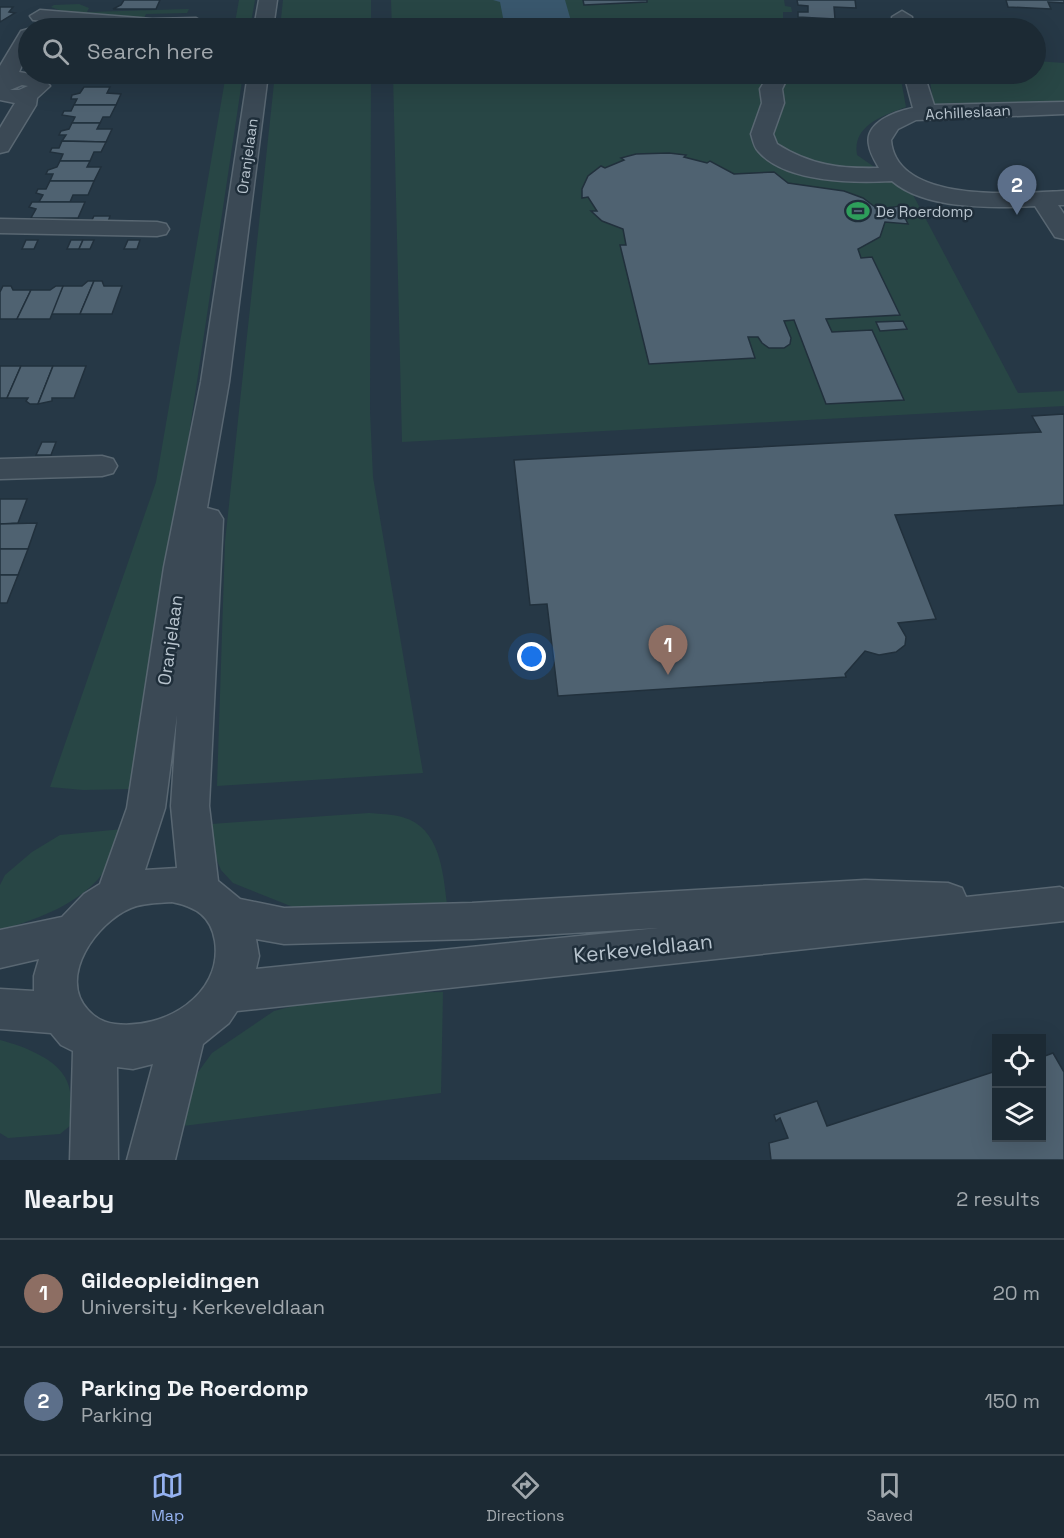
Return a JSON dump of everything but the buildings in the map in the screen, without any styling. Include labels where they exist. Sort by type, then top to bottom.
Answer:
[{"type":"street","points":[[265,18],[268,0]]},
{"type":"street","points":[[40,15],[71,18]]},
{"type":"street","points":[[0,146],[25,105],[10,88],[8,70],[18,52]]},
{"type":"street","name":"Oranjelaan","points":[[116,896],[146,808],[180,567],[215,382],[257,84]]},
{"type":"street","points":[[774,84],[771,89],[773,103],[762,135],[766,147],[800,167],[834,175],[845,177],[897,174]]},
{"type":"street","points":[[917,84],[926,114]]},
{"type":"street","name":"Achilleslaan","points":[[1053,198],[951,198],[921,188],[897,174],[883,158],[879,140],[886,126],[907,116],[1064,108]]},
{"type":"street","points":[[1053,198],[1064,232]]},
{"type":"street","points":[[0,226],[157,229]]},
{"type":"street","name":"Oranjelaan","points":[[214,903],[190,806],[215,382]]},
{"type":"street","points":[[0,469],[102,466]]},
{"type":"street","points":[[163,885],[214,903],[237,939],[237,965],[226,992],[208,1015],[184,1033],[154,1045],[123,1048],[95,1042],[76,1029],[62,1013],[55,987],[58,960],[71,934],[91,912],[116,896],[144,886],[163,885]]},
{"type":"street","name":"Kerkeveldlaan","points":[[214,903],[284,926],[472,921],[865,898],[1062,905]]},
{"type":"street","name":"Kerkeveldlaan","points":[[226,992],[1062,905]]},
{"type":"street","points":[[0,949],[71,934]]},
{"type":"street","points":[[0,1009],[62,1013]]},
{"type":"street","points":[[151,1160],[184,1033]]},
{"type":"street","points":[[94,1160],[95,1042]]},
{"type":"green space","points":[[239,0],[255,0],[252,18],[236,18]]},
{"type":"green space","points":[[283,0],[371,0],[371,18],[281,18]]},
{"type":"green space","points":[[391,0],[784,0],[785,6],[791,7],[792,12],[783,12],[783,18],[392,18]]},
{"type":"green space","points":[[79,4],[89,8],[87,12],[189,9],[187,13],[146,14],[144,18],[132,18],[115,15],[69,14],[51,7]]},
{"type":"green space","points":[[1046,62],[1064,63],[1064,104],[934,107],[931,84],[1046,84]]},
{"type":"green space","points":[[224,84],[242,84],[180,495],[132,789],[83,790],[50,787],[156,482]]},
{"type":"green space","points":[[274,84],[371,84],[370,412],[373,477],[423,773],[217,786],[225,542]]},
{"type":"green space","points":[[393,84],[902,84],[906,107],[879,118],[864,129],[859,136],[857,155],[912,193],[1018,393],[1064,391],[1064,406],[402,442]]},
{"type":"green space","points":[[369,813],[402,817],[415,822],[424,830],[432,840],[437,852],[444,878],[447,904],[335,911],[293,907],[233,883],[221,870],[214,853],[211,824]]},
{"type":"green space","points":[[123,829],[111,860],[102,874],[78,897],[47,914],[0,930],[0,885],[5,875],[32,852],[60,835]]},
{"type":"green space","points":[[443,992],[441,1093],[175,1127],[185,1090],[212,1053],[274,1011],[339,994]]},
{"type":"green space","points":[[0,1040],[41,1056],[59,1069],[65,1077],[70,1091],[71,1125],[60,1134],[8,1138],[0,1133]]},
{"type":"water","points":[[493,0],[565,0],[570,18],[503,18],[500,2]]},
{"type":"place","name":"De Roerdomp","points":[[858,211]]},
{"type":"place","name":"Parking De Roerdomp","points":[[1017,215]]},
{"type":"place","name":"Gildeopleidingen","points":[[668,675]]}]
